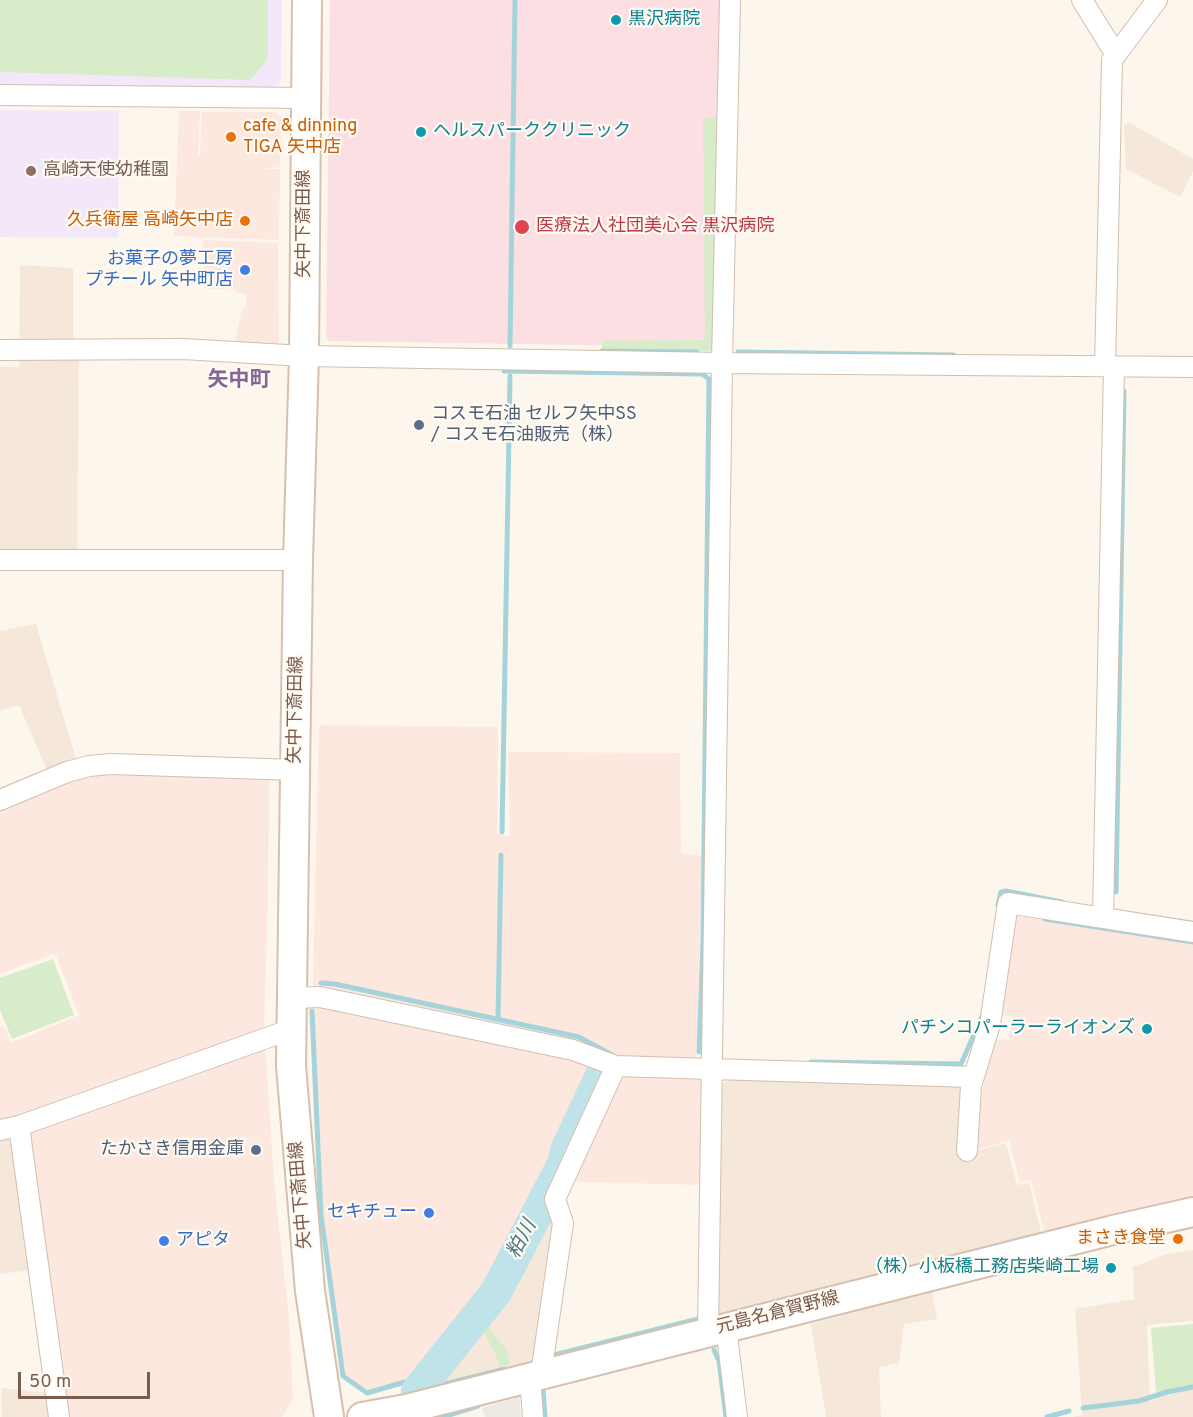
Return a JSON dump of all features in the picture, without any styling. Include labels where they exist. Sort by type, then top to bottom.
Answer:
[{"type":"street","name":"矢中下斎田線","points":[[307,0],[304,356],[298,560],[291,1066],[310,1291],[329,1417]]},
{"type":"street","points":[[730,0],[710,1070],[717,1329],[737,1417]]},
{"type":"street","points":[[1082,0],[1116,55]]},
{"type":"street","points":[[1103,918],[1112,60],[1157,0]]},
{"type":"street","points":[[0,95],[306,98]]},
{"type":"street","points":[[0,350],[183,349],[304,356],[722,363],[1193,367]]},
{"type":"street","points":[[0,560],[298,560]]},
{"type":"street","points":[[0,800],[67,772],[89,766],[296,770]]},
{"type":"street","points":[[967,1151],[973,1077],[990,1024],[1008,903],[1193,932]]},
{"type":"street","points":[[292,998],[320,997],[561,1047],[616,1066],[973,1077]]},
{"type":"street","points":[[59,1417],[9,1128],[292,1029]]},
{"type":"street","points":[[533,1417],[536,1375],[563,1223],[555,1199],[616,1066]]},
{"type":"street","name":"元島名倉賀野線","points":[[362,1417],[417,1406],[717,1329],[1193,1212]]},
{"type":"shaded area","points":[[0,0],[282,0],[281,82],[274,89],[0,85]]},
{"type":"shaded area","name":"医療法人社団美心会 黒沢病院","points":[[330,0],[721,0],[715,342],[711,347],[329,341],[326,336]]},
{"type":"shaded area","points":[[0,110],[119,111],[118,238],[0,237]]},
{"type":"shaded area","points":[[179,111],[200,111],[198,156],[200,155],[202,112],[275,112],[281,118],[280,167],[262,169],[280,169],[279,240],[174,236]]},
{"type":"shaded area","points":[[1130,123],[1193,159],[1193,171],[1180,197],[1126,169],[1124,125]]},
{"type":"shaded area","points":[[203,240],[278,243],[279,342],[272,348],[234,345],[242,310],[246,308],[246,294],[238,293],[234,289],[204,289]]},
{"type":"shaded area","points":[[20,265],[73,268],[73,337],[79,362],[77,555],[0,553],[0,367],[19,367]]},
{"type":"shaded area","points":[[36,624],[76,759],[47,770],[19,705],[0,711],[0,631]]},
{"type":"shaded area","points":[[319,725],[498,727],[497,834],[510,836],[508,752],[680,753],[681,853],[702,856],[696,1078],[705,1080],[703,1185],[546,1181],[489,1290],[412,1378],[368,1391],[343,1376],[324,1224],[313,979]]},
{"type":"shaded area","points":[[81,774],[269,778],[264,1028],[274,1181],[289,1318],[293,1400],[282,1417],[64,1417],[20,1115],[0,1120],[0,1027],[4,1026],[11,1043],[79,1015],[55,953],[0,974],[0,809]]},
{"type":"shaded area","points":[[1015,910],[1193,944],[1193,1202],[1046,1238],[1031,1180],[1020,1183],[1009,1140],[973,1151],[991,1041],[1009,1040],[1012,1016],[1001,1015]]},
{"type":"shaded area","points":[[731,1079],[962,1082],[962,1155],[1006,1143],[1017,1185],[1029,1183],[1042,1236],[717,1317],[720,1086]]},
{"type":"shaded area","points":[[11,1134],[30,1270],[0,1274],[0,1136]]},
{"type":"shaded area","points":[[545,1203],[557,1223],[537,1360],[423,1387],[494,1303],[510,1279]]},
{"type":"shaded area","points":[[1193,1250],[1193,1321],[1147,1325],[1150,1402],[1162,1396],[1193,1389],[1193,1417],[1072,1417],[1082,1415],[1075,1309],[1134,1299],[1133,1267],[1164,1255]]},
{"type":"shaded area","points":[[931,1285],[937,1319],[904,1324],[899,1363],[879,1367],[881,1417],[826,1417],[811,1324],[876,1306],[876,1301]]},
{"type":"shaded area","points":[[1,1388],[50,1393],[53,1417],[2,1417]]},
{"type":"shaded area","points":[[519,1397],[521,1417],[485,1417],[482,1408]]},
{"type":"green space","points":[[0,0],[268,0],[268,59],[250,80],[0,72]]},
{"type":"green space","points":[[703,118],[719,118],[716,348],[710,351],[602,351],[602,341],[705,340]]},
{"type":"green space","points":[[53,959],[74,1015],[12,1039],[0,1010],[0,978]]},
{"type":"green space","points":[[480,1317],[506,1349],[510,1364],[499,1367],[496,1355],[483,1330],[466,1338],[459,1346],[449,1361],[449,1377],[426,1387]]},
{"type":"green space","points":[[1193,1324],[1193,1385],[1156,1392],[1151,1328]]},
{"type":"waterway","points":[[510,346],[515,0]]},
{"type":"waterway","points":[[602,351],[697,352]]},
{"type":"waterway","points":[[738,352],[954,355]]},
{"type":"waterway","points":[[504,371],[702,374],[709,379],[703,941],[699,1052]]},
{"type":"waterway","points":[[502,832],[510,376]]},
{"type":"waterway","points":[[1116,892],[1124,391]]},
{"type":"waterway","points":[[498,1019],[501,855]]},
{"type":"waterway","points":[[998,905],[1001,892],[1006,891],[1062,902]]},
{"type":"waterway","points":[[1045,919],[1193,942]]},
{"type":"waterway","points":[[321,983],[335,984],[579,1037],[612,1055]]},
{"type":"waterway","points":[[312,1011],[321,1215],[343,1376],[367,1393],[429,1375]]},
{"type":"waterway","points":[[811,1062],[961,1064],[984,1012]]},
{"type":"waterway","name":"粕川","points":[[417,1391],[496,1292],[563,1164],[567,1148],[602,1073]]},
{"type":"waterway","points":[[554,1355],[702,1318],[702,1316]]},
{"type":"waterway","points":[[714,1350],[719,1361],[726,1417]]},
{"type":"waterway","points":[[417,1391],[505,1369]]},
{"type":"waterway","points":[[1083,1408],[1139,1401],[1193,1387]]},
{"type":"waterway","points":[[543,1389],[545,1417]]},
{"type":"waterway","points":[[443,1417],[478,1406]]},
{"type":"waterway","points":[[1047,1417],[1069,1411]]},
{"type":"place","name":"黒沢病院","points":[[616,20]]},
{"type":"place","name":"ヘルスパーククリニック","points":[[421,132]]},
{"type":"place","name":"cafe & dinning TIGA 矢中店","points":[[231,137]]},
{"type":"place","name":"高崎天使幼稚園","points":[[31,171]]},
{"type":"place","name":"久兵衛屋 高崎矢中店","points":[[245,221]]},
{"type":"place","name":"医療法人社団美心会 黒沢病院","points":[[522,227]]},
{"type":"place","name":"お菓子の夢工房 プチール 矢中町店","points":[[245,270]]},
{"type":"place","name":"コスモ石油 セルフ矢中SS / コスモ石油販売（株）","points":[[419,425]]},
{"type":"place","name":"パチンコパーラーライオンズ","points":[[1147,1029]]},
{"type":"place","name":"たかさき信用金庫","points":[[256,1150]]},
{"type":"place","name":"セキチュー","points":[[429,1213]]},
{"type":"place","name":"まさき食堂","points":[[1178,1239]]},
{"type":"place","name":"アピタ","points":[[164,1241]]},
{"type":"place","name":"（株）小板橋工務店柴崎工場","points":[[1111,1268]]},
{"type":"district","name":"矢中町","points":[[239,382]]}]
